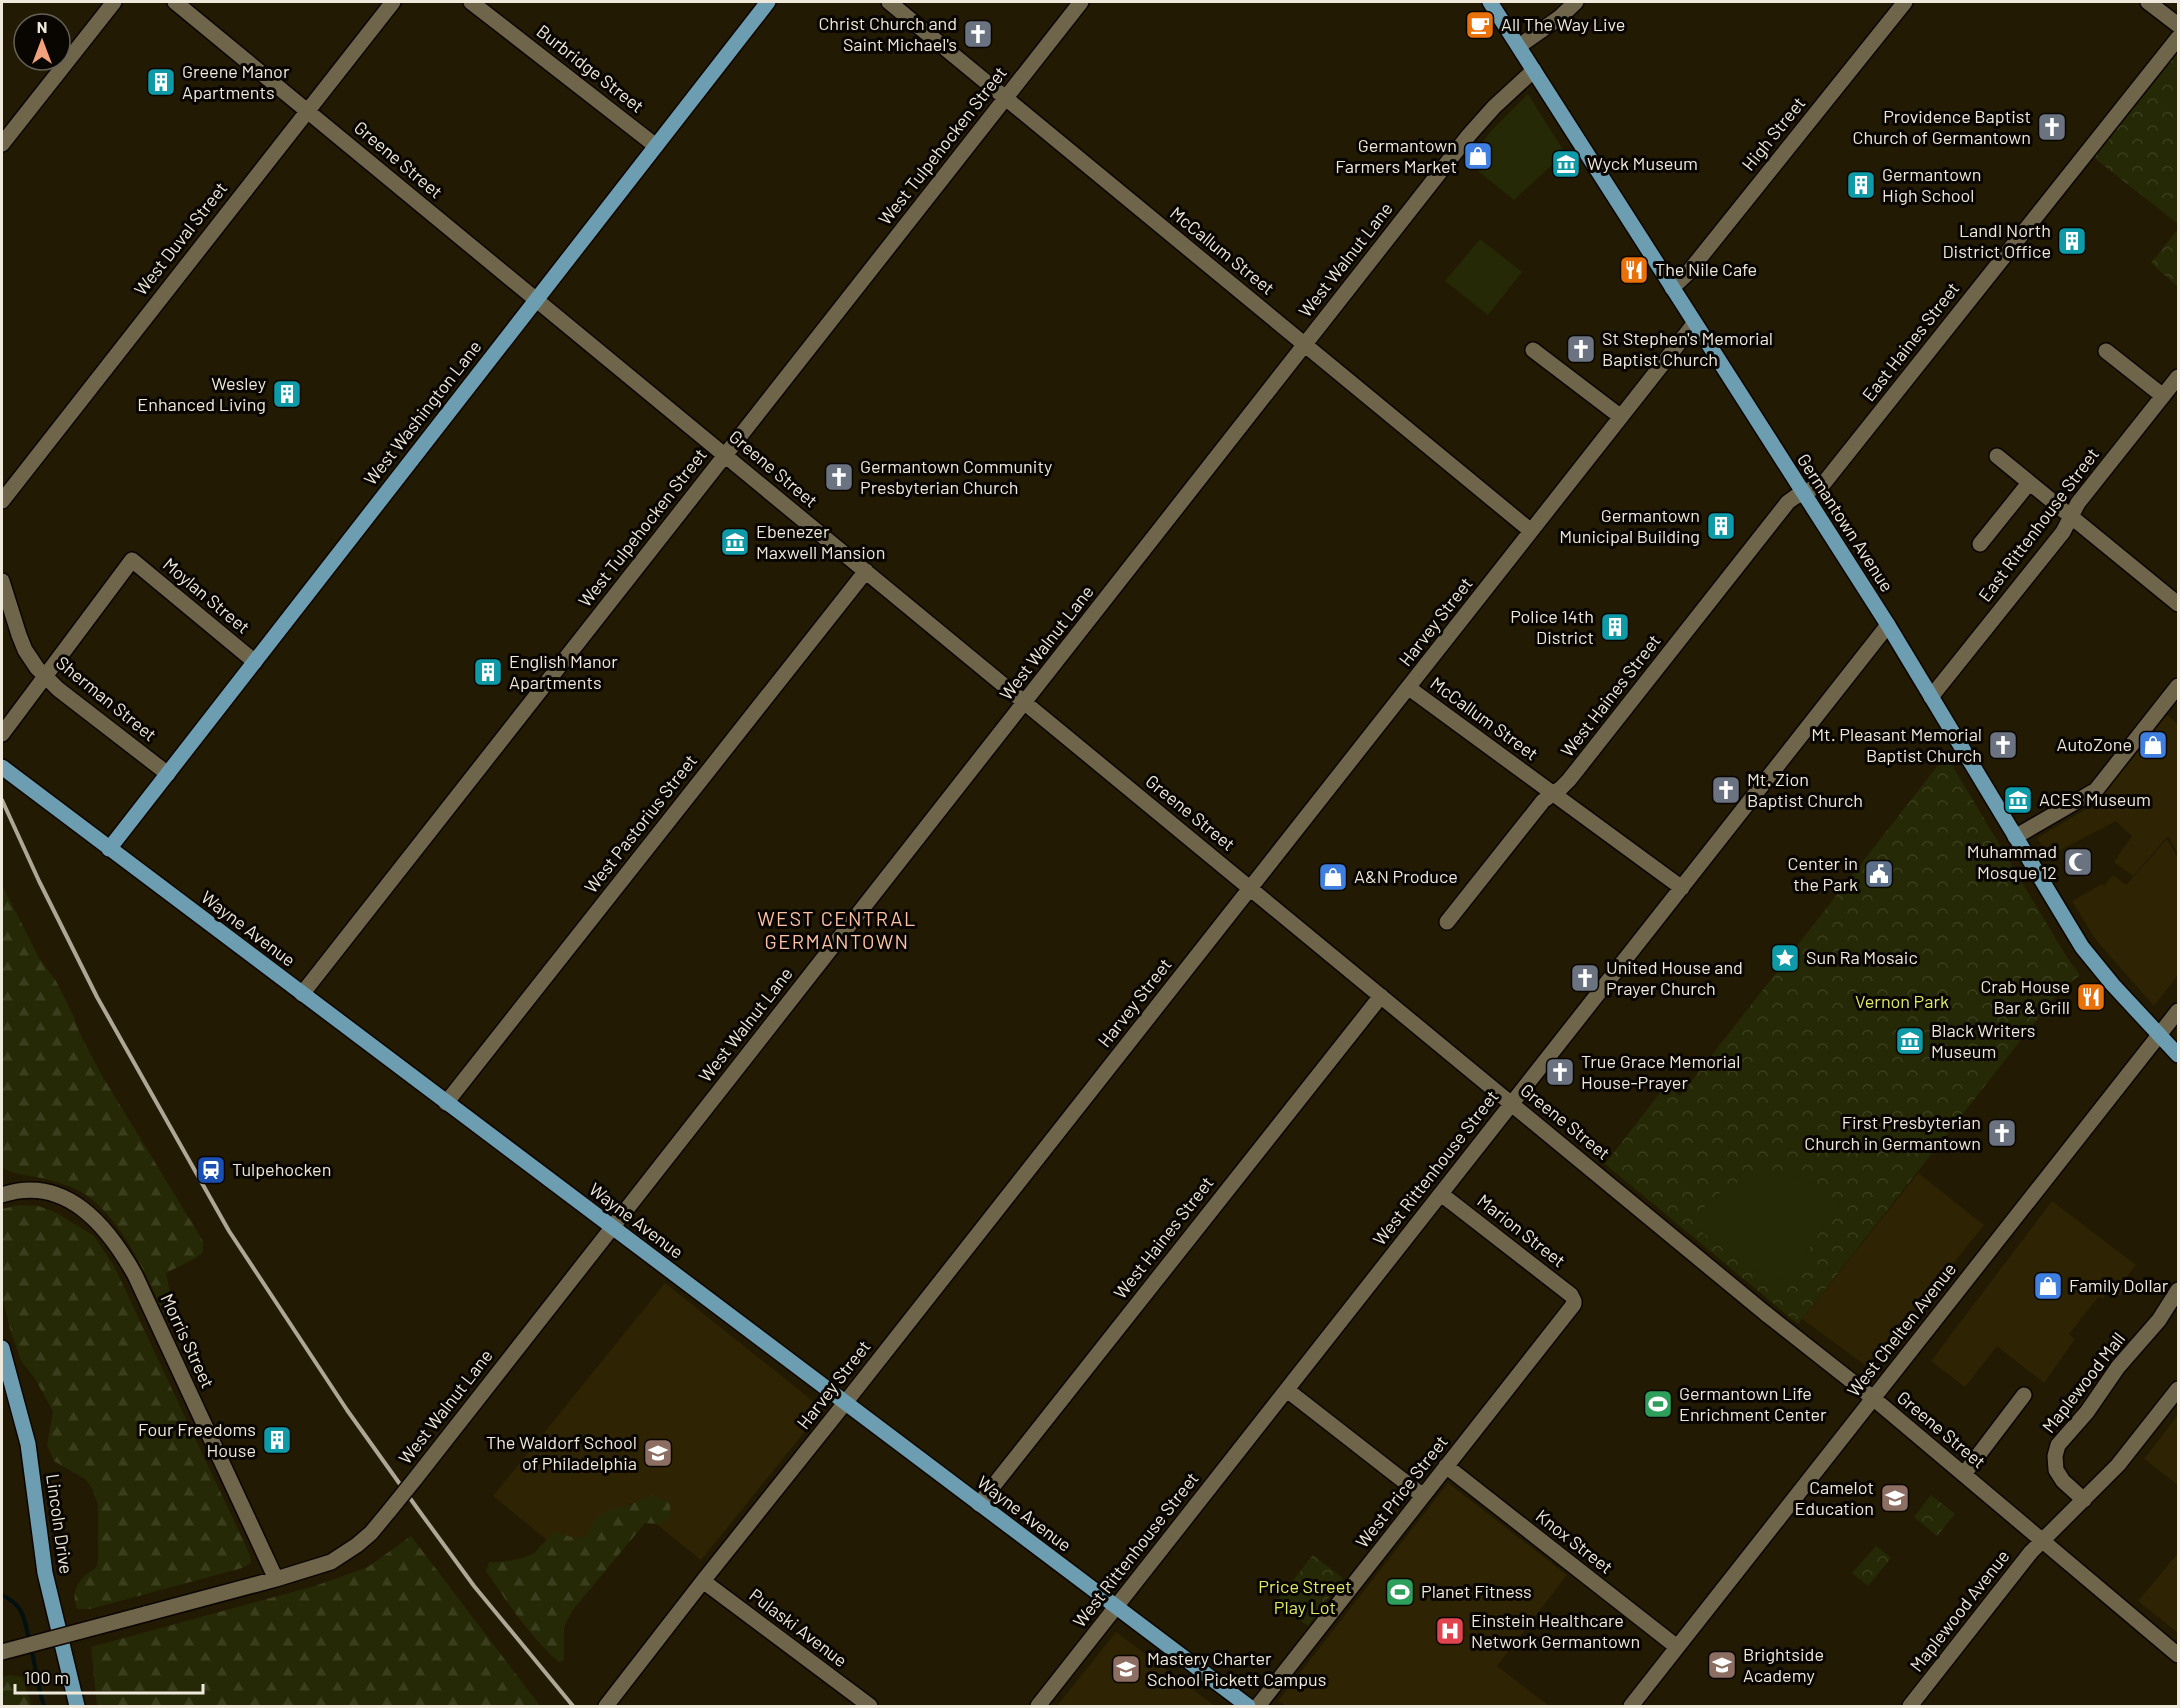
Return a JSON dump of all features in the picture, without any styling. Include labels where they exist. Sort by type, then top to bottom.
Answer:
[{"type":"main road","name":"West Washington Lane","points":[[109,849],[768,2]]},
{"type":"main road","name":"Germantown Avenue","points":[[1490,2],[1888,626],[2087,954],[2178,1055]]},
{"type":"main road","name":"Wayne Avenue","points":[[2,767],[1248,1707]]},
{"type":"main road","name":"Lincoln Drive","points":[[2,1348],[28,1444],[43,1562],[77,1707]]},
{"type":"street","points":[[2,144],[114,2]]},
{"type":"street","name":"Greene Street","points":[[176,2],[1774,1320],[1873,1398],[2178,1655]]},
{"type":"street","name":"West Duval Street","points":[[2,501],[393,2]]},
{"type":"street","name":"Burbridge Street","points":[[471,2],[656,146]]},
{"type":"street","name":"McCallum Street","points":[[889,2],[1531,531]]},
{"type":"street","name":"West Tulpehocken Street","points":[[302,994],[1081,2]]},
{"type":"street","points":[[1519,46],[1559,18],[1576,2]]},
{"type":"street","name":"High Street","points":[[1671,288],[1687,274],[1905,2]]},
{"type":"street","points":[[2148,2],[2178,25]]},
{"type":"street","name":"East Haines Street","points":[[1803,493],[1818,488],[1824,483],[2178,38]]},
{"type":"street","name":"West Walnut Lane","points":[[2,1652],[318,1567],[345,1554],[371,1533],[1480,121],[1534,70]]},
{"type":"street","name":"Harvey Street","points":[[606,1707],[1694,324]]},
{"type":"street","points":[[1533,350],[1621,417]]},
{"type":"street","points":[[2106,351],[2163,396]]},
{"type":"street","name":"East Rittenhouse Street","points":[[1931,697],[2062,532],[2078,503],[2178,377]]},
{"type":"street","points":[[1996,456],[2178,604]]},
{"type":"street","points":[[1980,544],[2030,483]]},
{"type":"street","name":"West Haines Street","points":[[1447,922],[1543,801],[1569,780],[1788,502],[1803,493]]},
{"type":"street","name":"Moylan Street","points":[[45,677],[132,560],[255,662]]},
{"type":"street","name":"West Pastorius Street","points":[[446,1102],[866,571]]},
{"type":"street","name":"Sherman Street","points":[[2,581],[25,650],[45,677],[168,774]]},
{"type":"street","name":"West Rittenhouse Street","points":[[1038,1707],[1888,626]]},
{"type":"street","points":[[2,734],[45,677]]},
{"type":"street","points":[[2015,837],[2096,790],[2178,686]]},
{"type":"street","name":"McCallum Street","points":[[1409,688],[1682,888]]},
{"type":"street","name":"West Haines Street","points":[[979,1504],[1381,996]]},
{"type":"street","name":"West Chelten Avenue","points":[[1631,1707],[2178,1011]]},
{"type":"street","name":"Morris Street","points":[[2,1195],[39,1190],[63,1197],[89,1214],[118,1246],[144,1295],[276,1579]]},
{"type":"street","name":"Marion Street","points":[[1441,1194],[1571,1295],[1574,1301]]},
{"type":"street","name":"Maplewood Mall","points":[[2084,1500],[2059,1476],[2055,1463],[2056,1450],[2087,1412],[2118,1367],[2159,1320],[2178,1290]]},
{"type":"street","name":"West Price Street","points":[[1258,1707],[1574,1301]]},
{"type":"street","name":"Maplewood Avenue","points":[[1910,1707],[2042,1540],[2124,1459],[2178,1389]]},
{"type":"street","points":[[1287,1390],[1423,1496]]},
{"type":"street","points":[[1964,1474],[2024,1395]]},
{"type":"street","name":"Knox Street","points":[[1446,1467],[1677,1647]]},
{"type":"street","name":"Pulaski Avenue","points":[[703,1581],[870,1707]]},
{"type":"shaded area","points":[[2167,715],[2178,724],[2178,853],[2168,836],[2133,876],[2114,862],[2132,836],[2116,821],[2049,856],[2037,838],[2095,804]]},
{"type":"shaded area","points":[[2167,839],[2178,858],[2178,975],[2154,1006],[2096,940],[2072,901],[2102,884],[2104,886],[2113,875],[2126,885]]},
{"type":"shaded area","points":[[1918,1173],[1984,1225],[1869,1368],[1802,1319]]},
{"type":"shaded area","points":[[2052,1201],[2136,1265],[2125,1279],[2129,1283],[2120,1296],[2110,1288],[2103,1299],[2099,1296],[2069,1334],[2075,1339],[2044,1383],[1997,1346],[1965,1387],[1931,1361]]},
{"type":"shaded area","name":"The Waldorf School of Philadelphia","points":[[665,1283],[823,1409],[701,1560],[630,1503],[579,1566],[493,1496]]},
{"type":"shaded area","points":[[2178,1415],[2178,1485],[2144,1459]]},
{"type":"shaded area","points":[[1448,1483],[1567,1575],[1497,1666],[1549,1706],[1286,1706],[1278,1701]]},
{"type":"shaded area","points":[[2178,1553],[2178,1633],[2138,1601]]},
{"type":"shaded area","name":"Mastery Charter School Pickett Campus","points":[[1116,1632],[1215,1706],[1057,1706]]},
{"type":"green space","points":[[2178,49],[2178,224],[2093,157]]},
{"type":"green space","points":[[1528,94],[1565,153],[1514,200],[1467,162],[1492,130]]},
{"type":"green space","points":[[2178,229],[2178,287],[2151,263]]},
{"type":"green space","points":[[1480,239],[1522,272],[1488,315],[1445,281]]},
{"type":"green space","name":"Vernon Park","points":[[1946,755],[2066,956],[2080,975],[2065,985],[2053,999],[1798,1324],[1605,1164],[1666,1085],[1680,1096]]},
{"type":"green space","points":[[2,885],[39,958],[56,981],[101,1074],[203,1241],[203,1252],[166,1273],[170,1293],[179,1316],[176,1326],[172,1325],[164,1314],[127,1240],[101,1207],[86,1195],[69,1186],[2,1168]]},
{"type":"green space","points":[[1765,1174],[1806,1181],[1824,1190],[1840,1204],[1789,1277],[1769,1281],[1692,1225],[1713,1198],[1722,1191],[1742,1181]]},
{"type":"green space","points":[[19,1205],[38,1206],[55,1212],[94,1236],[114,1266],[250,1555],[251,1563],[242,1568],[90,1609],[77,1609],[75,1590],[81,1580],[96,1568],[98,1559],[98,1505],[92,1488],[85,1479],[54,1461],[47,1446],[53,1411],[34,1377],[21,1361],[11,1332],[2,1297],[2,1209]]},
{"type":"green space","points":[[652,1495],[671,1504],[668,1521],[659,1524],[645,1523],[572,1611],[564,1627],[564,1660],[559,1662],[529,1631],[486,1571],[489,1562],[526,1557],[535,1552],[556,1532],[571,1537],[585,1538],[595,1519],[609,1510],[630,1505]]},
{"type":"green space","points":[[1931,1495],[1955,1514],[1937,1536],[1914,1517]]},
{"type":"green space","points":[[411,1536],[540,1706],[97,1706],[91,1647],[315,1586],[368,1567]]},
{"type":"green space","points":[[1876,1546],[1891,1558],[1868,1586],[1852,1573]]},
{"type":"green space","name":"Price Street Play Lot","points":[[1313,1555],[1343,1578],[1308,1626],[1276,1602]]},
{"type":"green space","points":[[1291,1583],[1322,1607],[1308,1626],[1276,1602]]},
{"type":"green space","points":[[9,1675],[22,1677],[32,1706],[2,1706],[2,1678]]},
{"type":"waterway","points":[[2,1595],[19,1608],[29,1640]]},
{"type":"waterway","points":[[31,1647],[44,1706]]},
{"type":"railway","points":[[2,800],[39,881],[97,997],[229,1231],[347,1410],[417,1508],[474,1586],[573,1706]]},
{"type":"place","name":"All The Way Live","points":[[1480,25]]},
{"type":"place","name":"Christ Church and Saint Michael's","points":[[978,34]]},
{"type":"place","name":"Greene Manor Apartments","points":[[161,82]]},
{"type":"place","name":"Providence Baptist Church of Germantown","points":[[2052,127]]},
{"type":"place","name":"Germantown Farmers Market","points":[[1478,156]]},
{"type":"place","name":"Wyck Museum","points":[[1566,164]]},
{"type":"place","name":"Germantown High School","points":[[1861,185]]},
{"type":"place","name":"LandI North District Office","points":[[2072,241]]},
{"type":"place","name":"The Nile Cafe","points":[[1634,270]]},
{"type":"place","name":"St Stephen's Memorial Baptist Church","points":[[1581,349]]},
{"type":"place","name":"Wesley Enhanced Living","points":[[287,394]]},
{"type":"place","name":"Germantown Community Presbyterian Church","points":[[839,477]]},
{"type":"place","name":"Germantown Municipal Building","points":[[1721,526]]},
{"type":"place","name":"Ebenezer Maxwell Mansion","points":[[735,542]]},
{"type":"place","name":"Police 14th District","points":[[1615,627]]},
{"type":"place","name":"English Manor Apartments","points":[[488,672]]},
{"type":"place","name":"Mt. Pleasant Memorial Baptist Church","points":[[2003,745]]},
{"type":"place","name":"AutoZone","points":[[2153,745]]},
{"type":"place","name":"Mt. Zion Baptist Church","points":[[1726,790]]},
{"type":"place","name":"ACES Museum","points":[[2018,800]]},
{"type":"place","name":"Muhammad Mosque 12","points":[[2078,862]]},
{"type":"place","name":"Center in the Park","points":[[1879,874]]},
{"type":"place","name":"A&N Produce","points":[[1333,877]]},
{"type":"place","name":"Sun Ra Mosaic","points":[[1785,958]]},
{"type":"place","name":"United House and Prayer Church","points":[[1585,978]]},
{"type":"place","name":"Crab House Bar & Grill","points":[[2091,997]]},
{"type":"place","name":"Black Writers Museum","points":[[1910,1041]]},
{"type":"place","name":"True Grace Memorial House-Prayer","points":[[1560,1072]]},
{"type":"place","name":"First Presbyterian Church in Germantown","points":[[2002,1133]]},
{"type":"place","name":"Tulpehocken","points":[[211,1170]]},
{"type":"place","name":"Family Dollar","points":[[2048,1286]]},
{"type":"place","name":"Germantown Life Enrichment Center","points":[[1658,1404]]},
{"type":"place","name":"Four Freedoms House","points":[[277,1440]]},
{"type":"place","name":"The Waldorf School of Philadelphia","points":[[658,1453]]},
{"type":"place","name":"Camelot Education","points":[[1895,1498]]},
{"type":"place","name":"Planet Fitness","points":[[1400,1592]]},
{"type":"place","name":"Einstein Healthcare Network Germantown","points":[[1450,1631]]},
{"type":"place","name":"Brightside Academy","points":[[1722,1665]]},
{"type":"place","name":"Mastery Charter School Pickett Campus","points":[[1126,1669]]},
{"type":"district","name":"WEST CENTRAL GERMANTOWN","points":[[837,930]]}]
